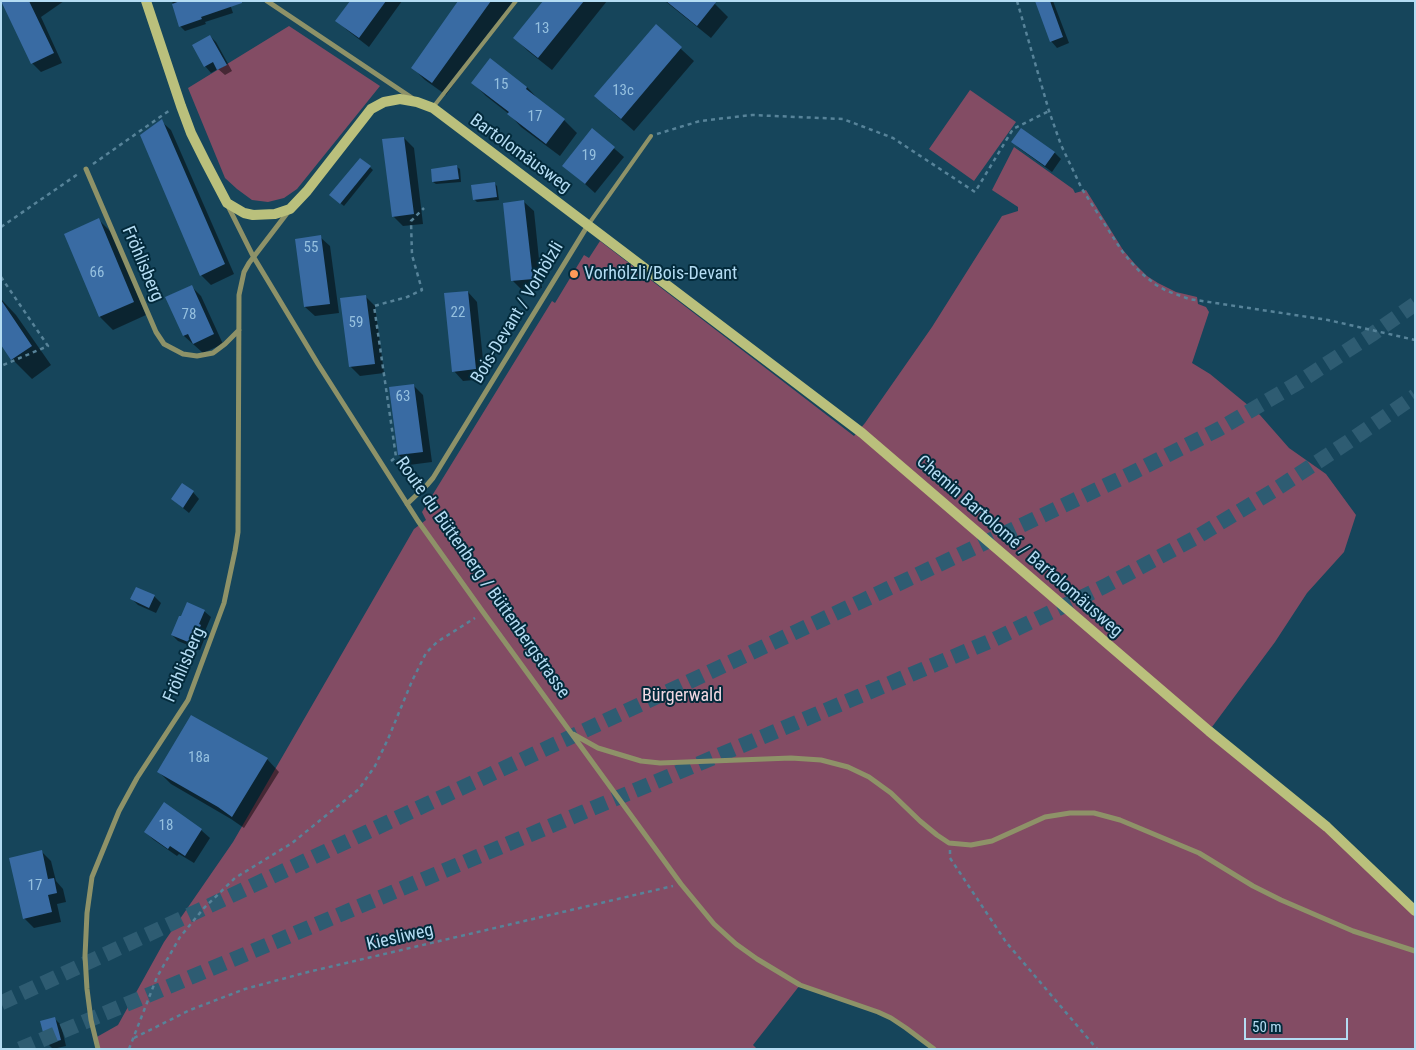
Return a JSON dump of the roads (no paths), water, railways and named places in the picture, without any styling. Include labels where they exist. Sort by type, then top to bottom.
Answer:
[{"type":"street","name":"Route du Büttenberg / Büttenbergstrasse","points":[[146,1],[184,115],[204,162],[253,256],[318,364],[407,504],[482,612],[681,884],[714,924],[736,944],[757,959],[800,985],[891,1018],[934,1049]]},
{"type":"street","points":[[267,1],[417,102]]},
{"type":"street","name":"Bartolomäusweg","points":[[253,256],[371,109],[391,100],[400,99],[417,102],[433,108],[588,225]]},
{"type":"street","name":"Fröhlisberg","points":[[86,169],[156,332],[164,344],[183,354],[197,356],[213,353],[239,330]]},
{"type":"street","points":[[227,203],[253,215],[275,214],[290,209]]},
{"type":"street","name":"Bois-Devant / Vorhölzli","points":[[407,504],[433,478],[588,225]]},
{"type":"street","name":"Chemin Bartolomé / Bartolomäusweg","points":[[588,225],[862,432],[1209,731],[1327,827],[1415,911]]},
{"type":"street","name":"Fröhlisberg","points":[[98,1049],[91,1020],[84,956],[92,877],[119,811],[137,778],[188,700],[224,604],[235,551],[238,532],[240,295],[244,272],[253,256]]},
{"type":"street","points":[[570,732],[598,748],[641,761],[660,763],[791,758],[821,760],[848,767],[869,777],[891,793],[920,821],[950,843],[971,845],[992,841],[1045,817],[1070,813],[1094,813],[1120,820],[1199,853],[1253,886],[1281,900],[1354,931],[1415,951]]},
{"type":"lane","points":[[433,108],[516,1]]},
{"type":"lane","name":"Bois-Devant / Vorhölzli","points":[[588,225],[651,136]]},
{"type":"tunnel","points":[[1,1003],[1132,473],[1219,429],[1296,384],[1415,304]]},
{"type":"tunnel","points":[[20,1049],[993,640],[1105,586],[1195,538],[1273,491],[1415,396]]},
{"type":"place","name":"Vorhölzli/Bois-Devant","points":[[574,274]]},
{"type":"park label","name":"Bürgerwald","points":[[682,696]]}]
